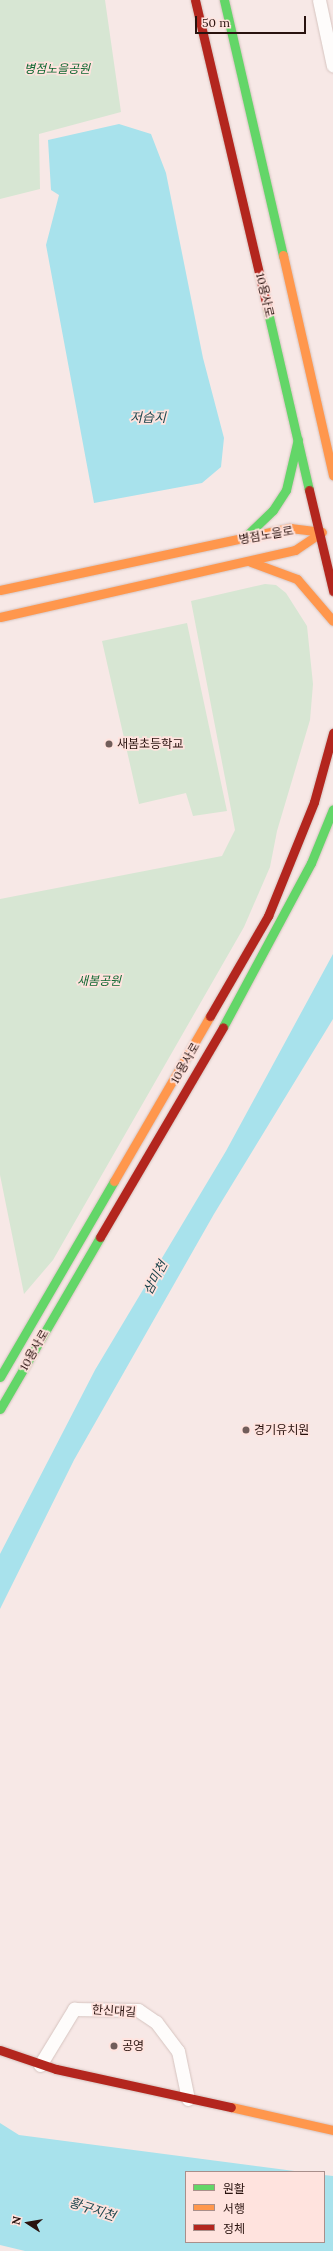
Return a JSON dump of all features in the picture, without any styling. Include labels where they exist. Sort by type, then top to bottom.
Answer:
[{"type":"street","name":"10용사로","points":[[195,0],[299,435],[328,530],[333,591]]},
{"type":"street","name":"10용사로","points":[[224,0],[291,301],[333,476]]},
{"type":"street","points":[[319,0],[333,66]]},
{"type":"street","points":[[322,428],[333,443]]},
{"type":"street","points":[[299,435],[286,490],[261,523],[243,538],[249,544],[248,561],[276,568],[297,579],[333,621]]},
{"type":"street","name":"병점노을로","points":[[0,590],[290,528],[328,530]]},
{"type":"street","name":"병점노을로","points":[[0,617],[295,550],[328,530]]},
{"type":"street","name":"10용사로","points":[[0,1377],[268,916],[314,802],[333,733]]},
{"type":"street","name":"10용사로","points":[[0,1409],[258,966],[293,900],[333,809]]},
{"type":"street","name":"한신대길","points":[[40,2064],[74,2009],[138,2010],[156,2022],[178,2052],[188,2099]]},
{"type":"street","points":[[0,2050],[40,2064],[188,2099],[333,2130]]},
{"type":"green space","name":"병점노을공원","points":[[0,0],[105,0],[121,112],[39,134],[40,189],[0,199]]},
{"type":"green space","name":"새봄공원","points":[[265,584],[276,585],[286,593],[307,626],[313,684],[310,720],[277,831],[270,867],[244,927],[53,1260],[24,1294],[0,1175],[0,899],[222,856],[235,830],[191,601]]},
{"type":"green space","points":[[187,623],[227,811],[193,816],[186,793],[139,804],[102,641]]},
{"type":"water","name":"저습지","points":[[119,124],[151,134],[166,173],[203,358],[224,438],[221,467],[202,483],[94,503],[46,245],[59,195],[51,190],[48,140]]},
{"type":"water","name":"삼미천","points":[[333,954],[333,1019],[214,1214],[74,1460],[0,1609],[0,1554],[95,1370],[226,1151]]},
{"type":"water","name":"황구지천","points":[[0,2123],[19,2135],[294,2171],[185,2171],[185,2243],[325,2243],[325,2175],[333,2176],[333,2251],[25,2251],[0,2245]]},
{"type":"traffic: fast","points":[[224,0],[283,255]]},
{"type":"traffic: fast","points":[[267,308],[309,490]]},
{"type":"traffic: fast","points":[[244,538],[273,510],[286,490],[298,439]]},
{"type":"traffic: fast","points":[[223,1027],[311,863],[333,809]]},
{"type":"traffic: fast","points":[[0,1377],[114,1181]]},
{"type":"traffic: fast","points":[[0,1409],[100,1237]]},
{"type":"traffic: slow","points":[[283,255],[333,475]]},
{"type":"traffic: slow","points":[[0,590],[290,528],[322,532]]},
{"type":"traffic: slow","points":[[0,617],[295,550],[322,532]]},
{"type":"traffic: slow","points":[[251,562],[297,579],[333,621]]},
{"type":"traffic: slow","points":[[114,1181],[210,1016]]},
{"type":"traffic: slow","points":[[231,2107],[333,2130]]},
{"type":"traffic: jam","points":[[195,0],[267,308]]},
{"type":"traffic: jam","points":[[309,490],[333,591]]},
{"type":"traffic: jam","points":[[210,1016],[268,916],[314,802],[333,733]]},
{"type":"traffic: jam","points":[[100,1237],[223,1027]]},
{"type":"traffic: jam","points":[[0,2050],[56,2069],[231,2107]]},
{"type":"place","name":"새봄초등학교","points":[[109,744]]},
{"type":"place","name":"경기유치원","points":[[246,1430]]},
{"type":"place","name":"공영","points":[[114,2046]]}]
